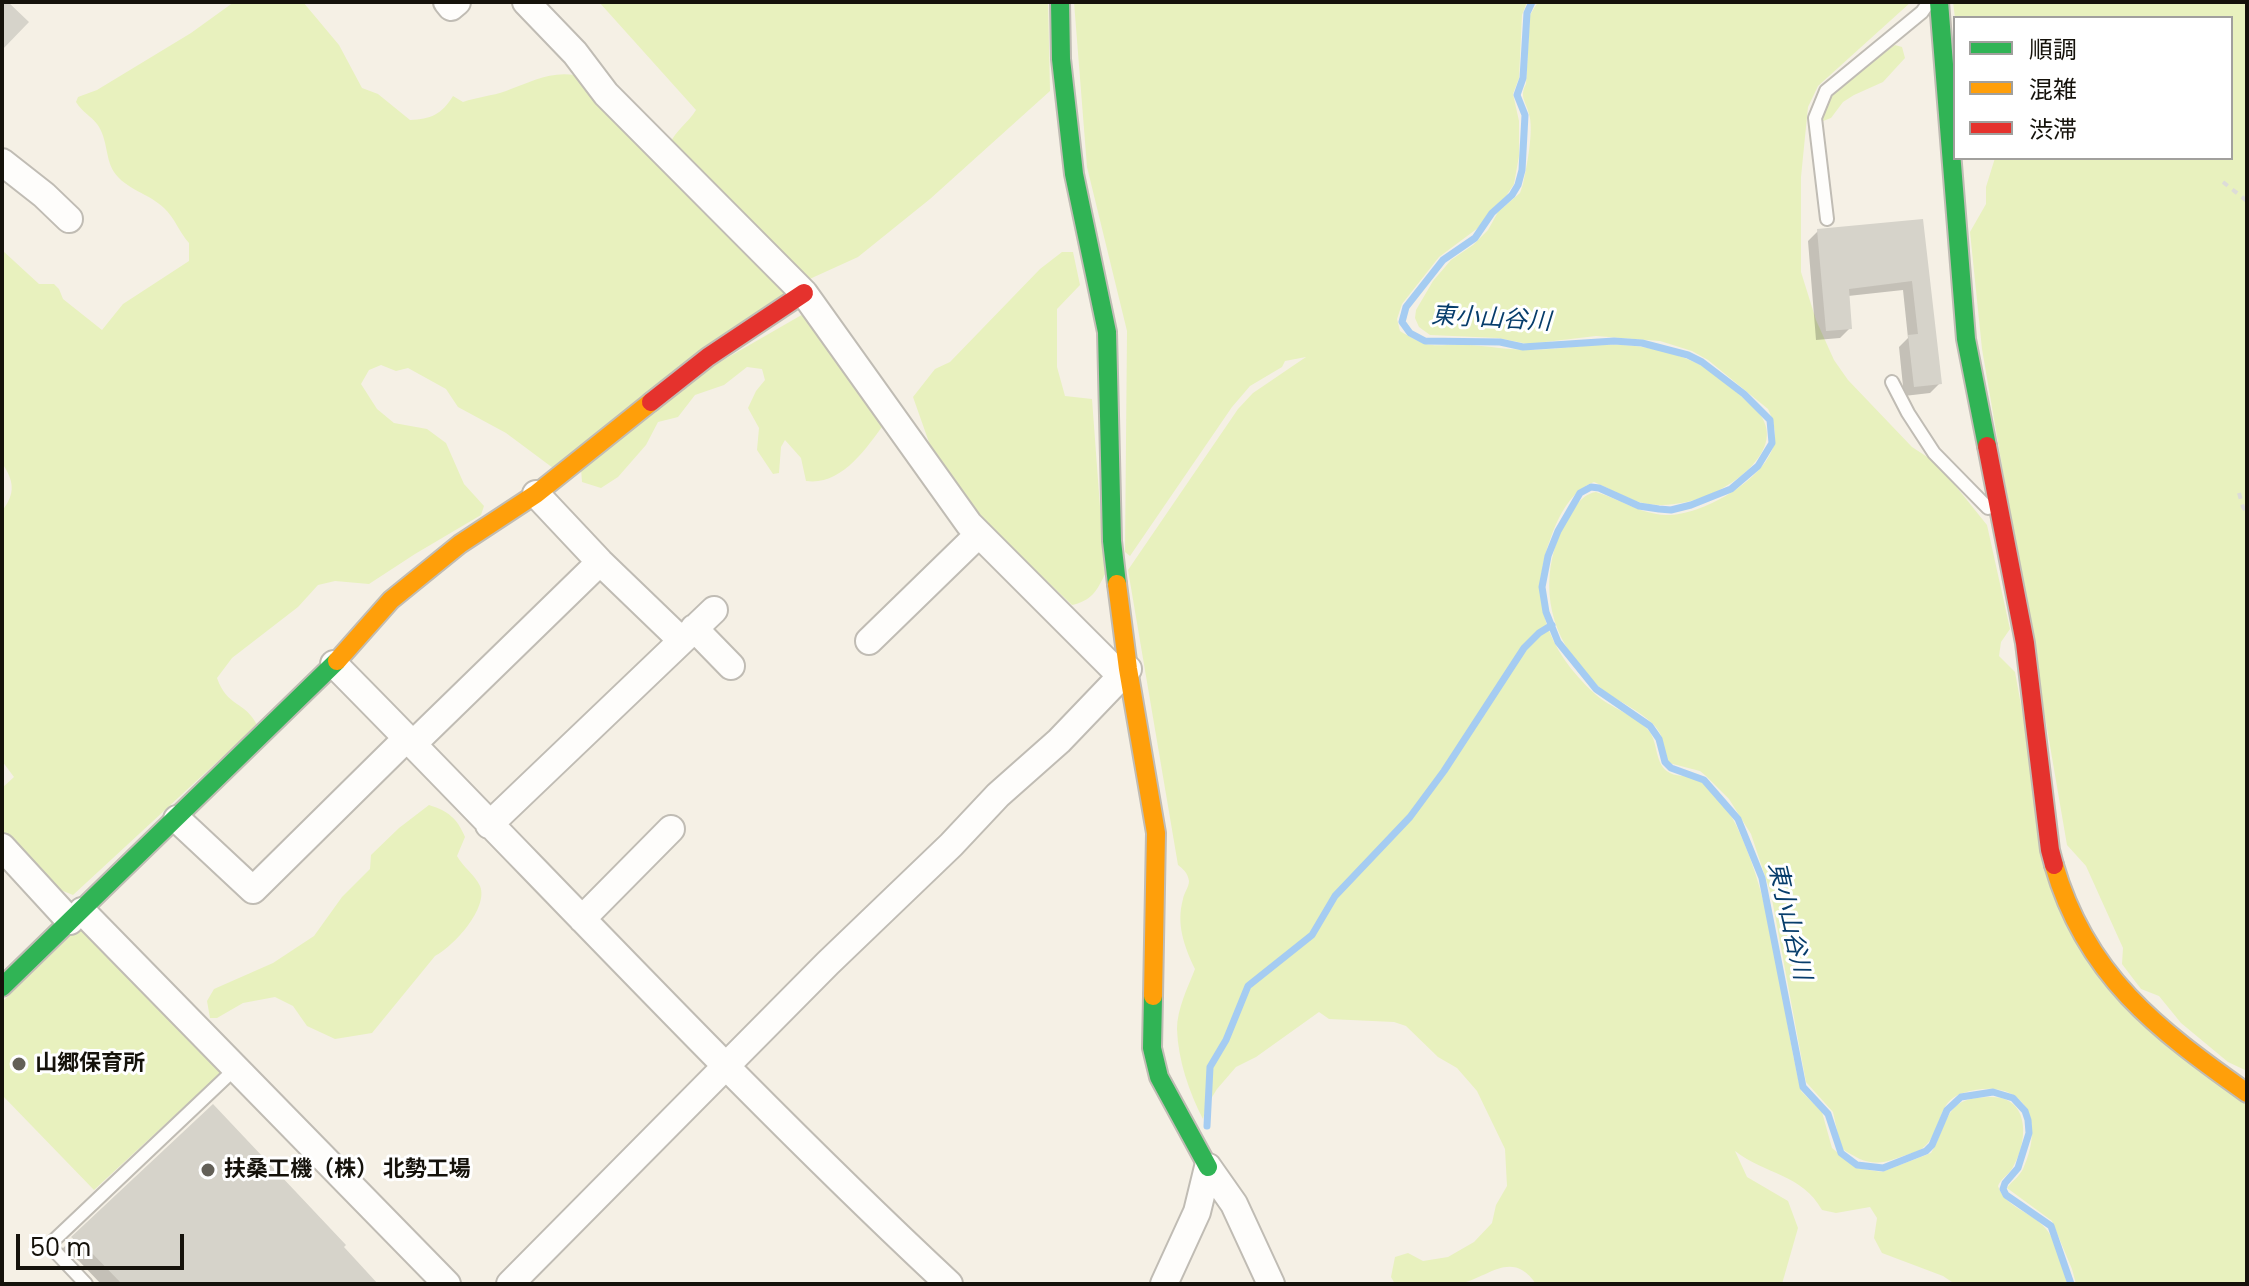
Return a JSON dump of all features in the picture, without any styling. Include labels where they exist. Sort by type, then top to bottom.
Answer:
[{"type":"street","points":[[447,2],[451,7],[457,2]]},
{"type":"street","points":[[526,2],[575,53],[606,94],[804,293],[969,524],[1125,673]]},
{"type":"street","points":[[1060,2],[1061,59],[1074,174],[1107,332],[1112,541],[1125,673],[1156,833],[1152,1048],[1159,1077],[1208,1167],[1234,1204],[1271,1284]]},
{"type":"street","points":[[1939,2],[1966,339],[2025,643],[2050,850],[2063,896],[2089,948],[2128,999],[2185,1049],[2247,1093]]},
{"type":"street","points":[[2,162],[69,219]]},
{"type":"street","points":[[2,987],[334,664],[391,600],[460,544],[536,494],[708,357],[804,293]]},
{"type":"street","points":[[536,494],[600,562],[731,666]]},
{"type":"street","points":[[869,641],[979,534]]},
{"type":"street","points":[[177,819],[253,890],[600,562]]},
{"type":"street","points":[[489,825],[714,610]]},
{"type":"street","points":[[334,664],[728,1067],[872,1212],[949,1284]]},
{"type":"street","points":[[510,1284],[828,963],[951,845],[998,795],[1059,741],[1125,673]]},
{"type":"street","points":[[582,919],[671,829]]},
{"type":"street","points":[[2,847],[236,1068],[447,1284]]},
{"type":"street","points":[[1164,1284],[1197,1212],[1208,1167]]},
{"type":"lane","points":[[1827,219],[1815,118],[1819,101],[1826,91],[1922,12],[1929,2]]},
{"type":"lane","points":[[1892,382],[1934,453],[2004,524]]},
{"type":"lane","points":[[86,1284],[49,1245],[236,1068]]},
{"type":"path","points":[[2223,182],[2247,201]]},
{"type":"path","points":[[2239,493],[2247,512]]},
{"type":"green space","points":[[234,2],[303,2],[339,45],[362,88],[378,94],[410,120],[435,115],[453,96],[463,102],[556,75],[587,79],[791,289],[553,468],[506,433],[458,407],[446,389],[408,368],[396,371],[381,365],[369,370],[361,384],[377,409],[394,423],[427,429],[446,443],[464,484],[484,506],[481,515],[369,584],[335,581],[318,585],[298,607],[232,658],[217,678],[226,694],[257,725],[73,895],[58,889],[36,872],[2,831],[2,788],[14,777],[2,761],[2,511],[12,487],[2,463],[2,250],[39,284],[54,284],[63,299],[102,330],[123,304],[189,261],[189,243],[171,216],[114,172],[101,130],[76,102],[78,97],[97,90],[191,33]]},
{"type":"green space","points":[[599,2],[1048,2],[1050,91],[930,199],[858,257],[803,282],[670,144],[696,110]]},
{"type":"green space","points":[[1074,2],[1527,2],[1522,15],[1519,78],[1513,94],[1519,121],[1519,156],[1514,184],[1482,225],[1439,257],[1402,304],[1397,319],[1400,331],[1420,342],[1434,345],[1530,350],[1619,345],[1665,352],[1713,373],[1758,412],[1767,432],[1761,455],[1745,473],[1718,491],[1686,502],[1654,505],[1633,500],[1594,482],[1579,491],[1558,520],[1544,559],[1541,581],[1546,622],[1564,659],[1578,677],[1601,699],[1637,720],[1649,731],[1661,765],[1674,774],[1696,778],[1705,784],[1734,821],[1750,858],[1769,924],[1801,1091],[1822,1112],[1832,1148],[1856,1168],[1882,1172],[1931,1153],[1950,1113],[1961,1102],[1989,1097],[2012,1103],[2022,1121],[2022,1144],[2013,1167],[1998,1186],[2007,1200],[2040,1223],[2050,1234],[2067,1284],[1955,1284],[1943,1276],[1882,1253],[1874,1238],[1877,1218],[1870,1207],[1836,1213],[1822,1210],[1814,1198],[1794,1182],[1735,1151],[1747,1177],[1788,1201],[1798,1228],[1782,1284],[1536,1284],[1527,1273],[1508,1267],[1458,1284],[1395,1284],[1391,1277],[1395,1257],[1408,1253],[1423,1261],[1448,1257],[1474,1242],[1492,1223],[1496,1205],[1507,1186],[1505,1149],[1477,1091],[1457,1068],[1438,1057],[1406,1026],[1394,1022],[1329,1019],[1319,1012],[1256,1057],[1236,1067],[1217,1089],[1203,1119],[1185,1076],[1177,1029],[1181,1006],[1195,969],[1181,926],[1181,908],[1189,881],[1178,865],[1128,570],[1238,409],[1253,393],[1306,357],[1285,361],[1282,367],[1250,386],[1232,407],[1130,556],[1125,552],[1127,331],[1087,167]]},
{"type":"green space","points":[[1538,2],[1911,2],[1818,86],[1808,107],[1801,177],[1801,272],[1816,320],[1834,360],[1848,380],[1912,447],[1938,464],[1987,525],[2010,629],[2001,642],[1999,656],[2015,672],[2058,908],[2247,1106],[2247,1284],[2076,1284],[2052,1221],[2007,1188],[2023,1169],[2032,1133],[2024,1105],[2001,1090],[1984,1089],[1954,1097],[1944,1109],[1931,1139],[1923,1148],[1912,1153],[1877,1163],[1857,1158],[1841,1148],[1833,1112],[1806,1082],[1771,894],[1751,834],[1729,799],[1706,776],[1700,771],[1669,763],[1661,734],[1653,724],[1603,690],[1589,676],[1561,637],[1550,603],[1550,567],[1554,549],[1579,501],[1596,492],[1639,509],[1666,515],[1711,504],[1742,485],[1765,462],[1775,440],[1768,409],[1708,360],[1692,351],[1660,341],[1596,336],[1528,344],[1498,338],[1430,335],[1419,327],[1415,318],[1416,310],[1433,281],[1451,260],[1488,230],[1498,212],[1520,193],[1530,138],[1530,121],[1523,96],[1530,15]]},
{"type":"green space","points":[[1953,2],[2247,2],[2247,1071],[2228,1062],[2181,1023],[2159,996],[2141,989],[2122,964],[2123,948],[2086,866],[2067,845],[1982,349],[1970,232],[1986,204],[1986,187],[1994,160],[2233,160],[2233,16],[1955,16]]},
{"type":"green space","points":[[1895,45],[1902,47],[1905,58],[1883,82],[1843,102],[1831,118],[1823,121],[1831,97],[1840,87]]},
{"type":"green space","points":[[1062,252],[1073,252],[1080,285],[1057,309],[1057,367],[1065,396],[1092,399],[1105,574],[1093,594],[1072,605],[978,516],[931,448],[913,397],[935,369],[950,362],[1040,269]]},
{"type":"green space","points":[[805,313],[884,424],[861,454],[841,472],[819,481],[806,481],[801,458],[785,440],[781,447],[779,473],[773,474],[757,450],[759,428],[748,408],[765,380],[762,369],[747,367],[724,385],[695,395],[678,417],[658,422],[646,445],[618,477],[601,488],[582,482],[581,469],[706,370]]},
{"type":"green space","points":[[429,805],[451,816],[462,830],[465,837],[457,856],[480,886],[479,905],[460,936],[435,956],[372,1033],[335,1039],[307,1026],[293,1006],[275,997],[243,1003],[217,1018],[210,1018],[207,1001],[214,989],[273,963],[314,936],[342,897],[370,869],[371,855]]},
{"type":"green space","points":[[89,928],[225,1069],[94,1190],[2,1095],[2,1002],[77,929]]},
{"type":"building","points":[[2,2],[8,2],[29,22],[2,50]]},
{"type":"building","points":[[1923,219],[1942,384],[1914,387],[1908,335],[1918,334],[1912,281],[1849,289],[1852,329],[1826,331],[1817,229]]},
{"type":"building","name":"扶桑工機（株） 北勢工場","points":[[213,1104],[346,1245],[344,1247],[378,1284],[122,1284],[89,1250],[71,1237]]},
{"type":"waterway","name":"東小山谷川","points":[[1532,2],[1527,13],[1523,78],[1517,95],[1525,115],[1522,170],[1518,185],[1512,195],[1492,213],[1475,238],[1443,260],[1406,307],[1402,322],[1410,333],[1425,341],[1500,342],[1523,347],[1614,341],[1642,343],[1688,355],[1744,394],[1770,420],[1772,443],[1758,466],[1731,489],[1691,505],[1671,510],[1659,509],[1639,506],[1599,488],[1591,487],[1580,493],[1558,531],[1548,556],[1542,587],[1546,612],[1558,642],[1596,689],[1650,726],[1659,739],[1665,762],[1671,768],[1704,780],[1738,819],[1762,878],[1803,1087],[1828,1114],[1841,1153],[1857,1165],[1883,1168],[1926,1151],[1932,1145],[1947,1110],[1961,1097],[1993,1092],[2013,1098],[2025,1111],[2029,1133],[2018,1168],[2003,1189],[2006,1195],[2051,1226],[2071,1284]]},
{"type":"waterway","points":[[1207,1126],[1210,1067],[1226,1040],[1248,986],[1312,935],[1335,896],[1410,817],[1444,771],[1524,648],[1552,625]]},
{"type":"traffic: fast","points":[[1060,2],[1061,59],[1074,174],[1107,332],[1112,541],[1117,584]]},
{"type":"traffic: fast","points":[[1939,2],[1966,339],[1987,446]]},
{"type":"traffic: fast","points":[[2,987],[337,661]]},
{"type":"traffic: fast","points":[[1153,996],[1152,1048],[1159,1077],[1208,1167]]},
{"type":"traffic: slow","points":[[337,661],[391,600],[460,544],[536,494],[651,402]]},
{"type":"traffic: slow","points":[[1117,584],[1156,833],[1153,996]]},
{"type":"traffic: slow","points":[[2054,865],[2068,904],[2105,969],[2155,1022],[2247,1093]]},
{"type":"traffic: jam","points":[[651,402],[708,357],[804,293]]},
{"type":"traffic: jam","points":[[1987,446],[2025,643],[2054,865]]},
{"type":"place","name":"山郷保育所","points":[[19,1064]]},
{"type":"place","name":"扶桑工機（株） 北勢工場","points":[[208,1170]]}]
